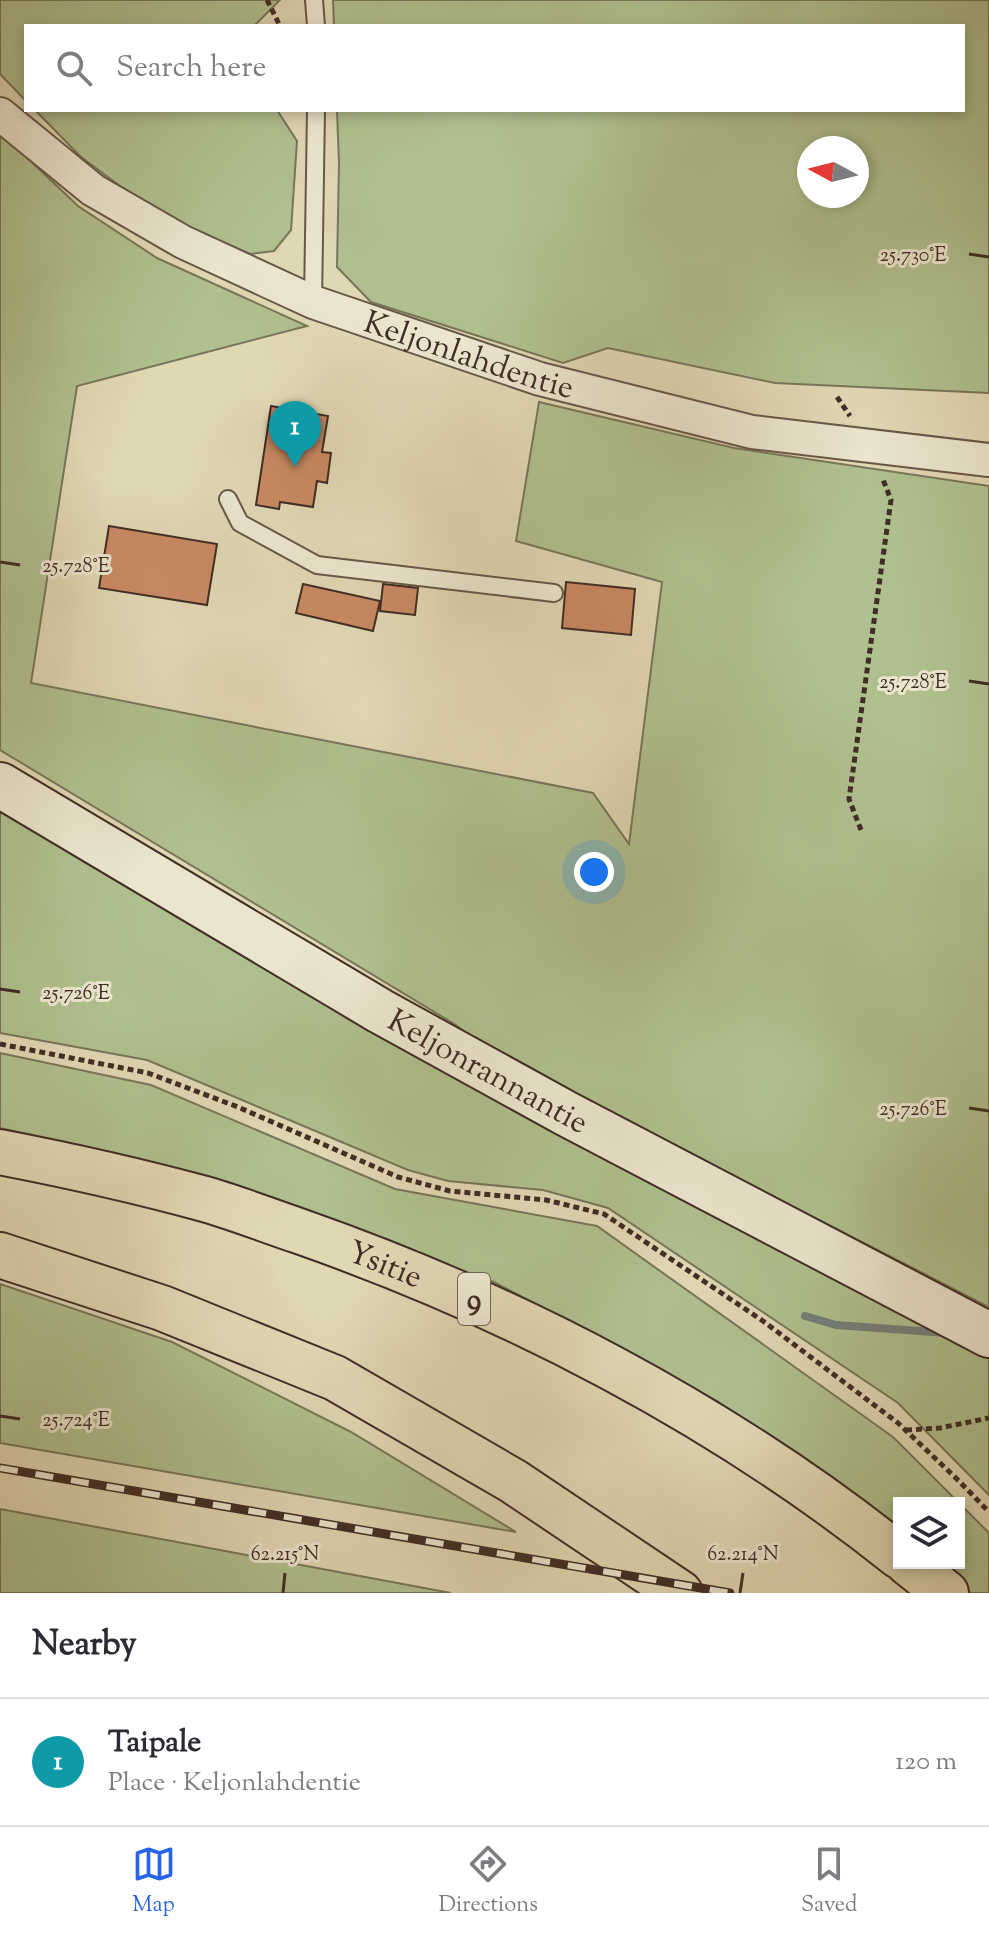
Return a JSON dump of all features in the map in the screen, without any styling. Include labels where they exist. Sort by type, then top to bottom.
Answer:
[{"type":"highway","name":"Ysitie","points":[[0,1152],[203,1199],[359,1252],[482,1303],[624,1376],[738,1441],[849,1516],[893,1551]]},
{"type":"highway","points":[[0,1255],[162,1308],[335,1378],[513,1481],[680,1593]]},
{"type":"highway","points":[[916,1569],[946,1593]]},
{"type":"street","name":"Keljonlahdentie","points":[[0,114],[93,190],[183,242],[313,302],[540,379],[752,432],[989,460]]},
{"type":"street","name":"Keljonrannantie","points":[[0,785],[380,1011],[579,1121],[989,1335]]},
{"type":"lane","points":[[314,0],[316,24]]},
{"type":"lane","points":[[313,302],[316,112]]},
{"type":"lane","points":[[228,499],[240,523],[317,565],[554,593]]},
{"type":"path","points":[[267,0],[279,24]]},
{"type":"path","points":[[837,397],[870,446],[891,500],[849,799],[861,830]]},
{"type":"path","points":[[0,1044],[148,1073],[238,1107],[398,1177],[450,1191],[546,1200],[604,1214],[763,1321],[905,1430],[989,1512]]},
{"type":"path","points":[[905,1430],[940,1428],[989,1418]]},
{"type":"green space","points":[[0,0],[280,0],[256,24],[24,24],[24,99],[0,74]]},
{"type":"green space","points":[[333,0],[989,0],[989,393],[775,383],[608,348],[563,363],[371,302],[337,267],[337,112],[965,112],[965,24],[334,24]]},
{"type":"green space","points":[[37,112],[278,112],[297,141],[291,230],[274,251],[250,254],[159,215],[81,157]]},
{"type":"green space","points":[[0,132],[78,206],[157,258],[307,326],[77,386],[31,683],[593,793],[629,844],[662,582],[516,541],[539,402],[734,448],[989,486],[989,1307],[489,1051],[456,1025],[0,750]]},
{"type":"green space","points":[[0,803],[989,1357],[989,1495],[898,1403],[608,1208],[543,1190],[448,1181],[408,1170],[147,1060],[0,1033]]},
{"type":"green space","points":[[0,1053],[151,1085],[395,1189],[597,1226],[893,1437],[953,1497],[893,1497],[893,1534],[717,1401],[494,1282],[146,1162],[0,1128]]},
{"type":"green space","points":[[0,1284],[172,1342],[351,1432],[516,1532],[0,1443]]},
{"type":"green space","points":[[0,1509],[451,1593],[0,1593]]},
{"type":"green space","points":[[965,1509],[989,1533],[989,1593],[971,1593],[939,1569],[965,1569]]},
{"type":"building","points":[[271,406],[328,416],[322,452],[331,453],[327,483],[317,481],[313,507],[280,502],[279,509],[256,505]]},
{"type":"building","points":[[109,526],[217,544],[207,605],[99,588]]},
{"type":"building","points":[[566,582],[635,589],[631,635],[562,628]]},
{"type":"building","points":[[303,584],[380,601],[373,631],[296,613]]},
{"type":"building","points":[[383,584],[418,588],[415,615],[380,611]]},
{"type":"waterway","points":[[805,1316],[836,1325],[947,1333]]},
{"type":"railway","points":[[0,1468],[730,1593]]},
{"type":"place","name":"Taipale","points":[[295,467]]}]
